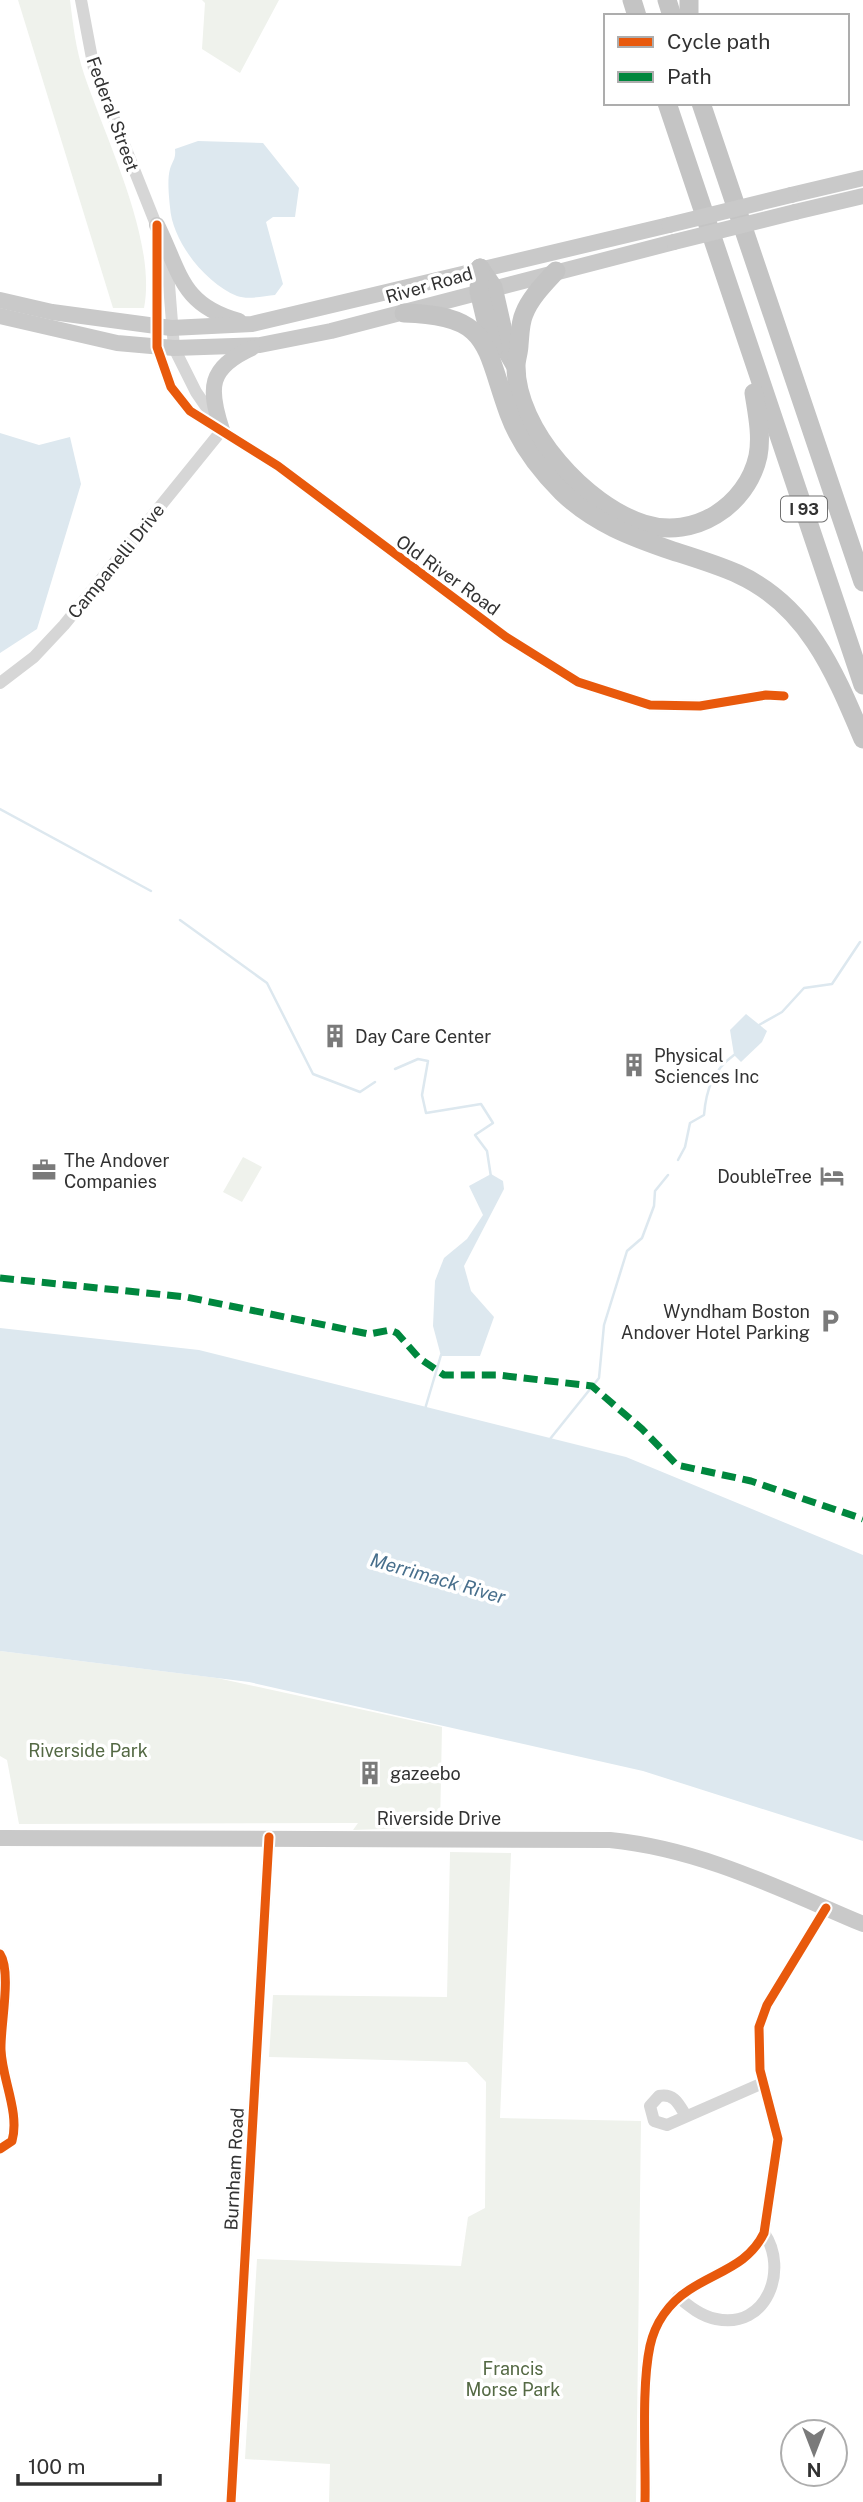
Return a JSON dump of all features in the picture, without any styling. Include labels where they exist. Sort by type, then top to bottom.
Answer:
[{"type":"highway","name":"I 93","points":[[668,105],[863,685]]},
{"type":"highway","name":"I 93","points":[[702,105],[863,582]]},
{"type":"highway","points":[[708,105],[722,165]]},
{"type":"highway","points":[[480,268],[508,353],[516,366],[530,417],[548,449],[569,473],[604,504],[645,524],[680,527],[719,515],[743,489],[758,456],[758,417],[744,333]]},
{"type":"highway","points":[[516,366],[524,313],[556,271]]},
{"type":"highway","points":[[486,289],[496,365],[510,416],[522,442],[561,491],[578,507],[629,536],[739,574],[776,597],[812,634],[863,739]]},
{"type":"highway","points":[[404,313],[440,315],[464,324],[485,345],[496,365]]},
{"type":"main road","name":"River Road","points":[[0,316],[65,332],[161,334],[252,324],[480,268],[607,242],[863,178]]},
{"type":"main road","name":"River Road","points":[[0,300],[161,334],[174,348],[260,345],[404,313],[556,271],[863,196]]},
{"type":"main road","points":[[157,225],[190,296],[212,312],[252,324]]},
{"type":"main road","points":[[222,430],[212,394],[215,380],[221,367],[229,360],[260,345]]},
{"type":"main road","name":"Riverside Drive","points":[[0,1838],[558,1838],[640,1843],[709,1859],[863,1924]]},
{"type":"street","name":"Federal Street","points":[[81,0],[94,69],[157,225],[161,334]]},
{"type":"street","name":"Old River Road","points":[[161,334],[164,372],[179,400],[278,466],[506,637],[578,682],[650,705],[700,706],[766,695],[783,696]]},
{"type":"street","name":"Old River Road","points":[[174,348],[196,392],[222,430]]},
{"type":"street","name":"Campanelli Drive","points":[[0,683],[34,657],[64,625],[222,430]]},
{"type":"street","name":"Burnham Road","points":[[231,2502],[268,1837]]},
{"type":"street","points":[[645,2502],[649,2347],[661,2319],[678,2297],[742,2262],[758,2245],[764,2233],[778,2139],[758,2055],[763,2014],[826,1908]]},
{"type":"street","points":[[0,1954],[5,1972],[1,2058],[14,2129],[12,2141],[0,2149]]},
{"type":"street","points":[[686,2116],[764,2083]]},
{"type":"street","points":[[678,2297],[705,2316],[718,2320],[741,2318],[760,2307],[768,2298],[775,2275],[774,2250],[764,2233]]},
{"type":"green space","points":[[18,0],[70,0],[81,65],[137,222],[146,281],[144,308],[113,308]]},
{"type":"green space","points":[[202,0],[279,0],[240,73],[202,49],[205,3]]},
{"type":"green space","points":[[243,1157],[262,1167],[242,1202],[223,1192]]},
{"type":"green space","name":"Riverside Park","points":[[0,1651],[217,1678],[442,1727],[440,1827],[353,1830],[358,1823],[19,1824],[7,1760],[0,1756]]},
{"type":"green space","name":"Francis Morse Park","points":[[450,1852],[511,1853],[500,2118],[641,2121],[636,2502],[329,2502],[330,2464],[245,2459],[257,2259],[461,2266],[468,2217],[485,2208],[486,2082],[467,2062],[269,2057],[273,1995],[447,1997]]},
{"type":"water","points":[[198,141],[263,143],[299,188],[295,217],[273,217],[266,222],[283,284],[275,295],[246,298],[225,290],[202,271],[177,233],[170,207],[170,169],[175,149]]},
{"type":"water","points":[[0,433],[39,445],[70,437],[81,484],[37,629],[0,653]]},
{"type":"water","points":[[746,1014],[767,1031],[762,1042],[741,1062],[734,1055],[730,1030]]},
{"type":"water","points":[[491,1174],[503,1181],[504,1189],[464,1266],[471,1291],[494,1317],[480,1356],[441,1356],[433,1326],[435,1281],[444,1258],[467,1239],[483,1215],[469,1186]]},
{"type":"water","name":"Merrimack River","points":[[0,1328],[199,1350],[626,1457],[863,1555],[863,1841],[643,1771],[249,1682],[0,1651]]},
{"type":"waterway","points":[[0,809],[151,891]]},
{"type":"waterway","points":[[180,920],[267,983],[313,1074],[360,1092],[375,1082]]},
{"type":"waterway","points":[[759,1025],[782,1012],[804,988],[832,984],[860,942]]},
{"type":"waterway","points":[[678,1160],[685,1147],[690,1123],[704,1115],[712,1081],[721,1067],[734,1055]]},
{"type":"waterway","points":[[395,1069],[418,1059],[428,1061],[422,1095],[426,1113],[481,1104],[493,1123],[475,1135],[487,1151],[491,1177]]},
{"type":"waterway","points":[[550,1439],[599,1378],[604,1325],[627,1251],[642,1238],[654,1206],[655,1191],[668,1175]]},
{"type":"waterway","points":[[425,1409],[441,1355]]},
{"type":"marked path","points":[[0,1278],[186,1297],[369,1334],[390,1330],[397,1333],[419,1358],[444,1375],[498,1375],[592,1386],[642,1429],[677,1465],[751,1481],[863,1519]]},
{"type":"cycle path","points":[[157,225],[157,347],[171,387],[190,411],[278,466],[506,637],[578,682],[650,705],[700,706],[766,695],[784,696]]},
{"type":"cycle path","points":[[231,2502],[269,1837]]},
{"type":"cycle path","points":[[645,2502],[646,2382],[652,2338],[659,2322],[675,2301],[700,2283],[741,2261],[764,2233],[778,2139],[760,2070],[759,2027],[767,2005],[826,1908]]},
{"type":"cycle path","points":[[0,1954],[5,1973],[1,2050],[14,2119],[12,2141],[0,2149]]},
{"type":"place","name":"Day Care Center","points":[[335,1036]]},
{"type":"place","name":"Physical Sciences Inc","points":[[634,1065]]},
{"type":"place","name":"The Andover Companies","points":[[44,1170]]},
{"type":"place","name":"DoubleTree","points":[[832,1176]]},
{"type":"place","name":"Wyndham Boston Andover Hotel Parking","points":[[830,1321]]},
{"type":"place","name":"gazeebo","points":[[370,1773]]}]
